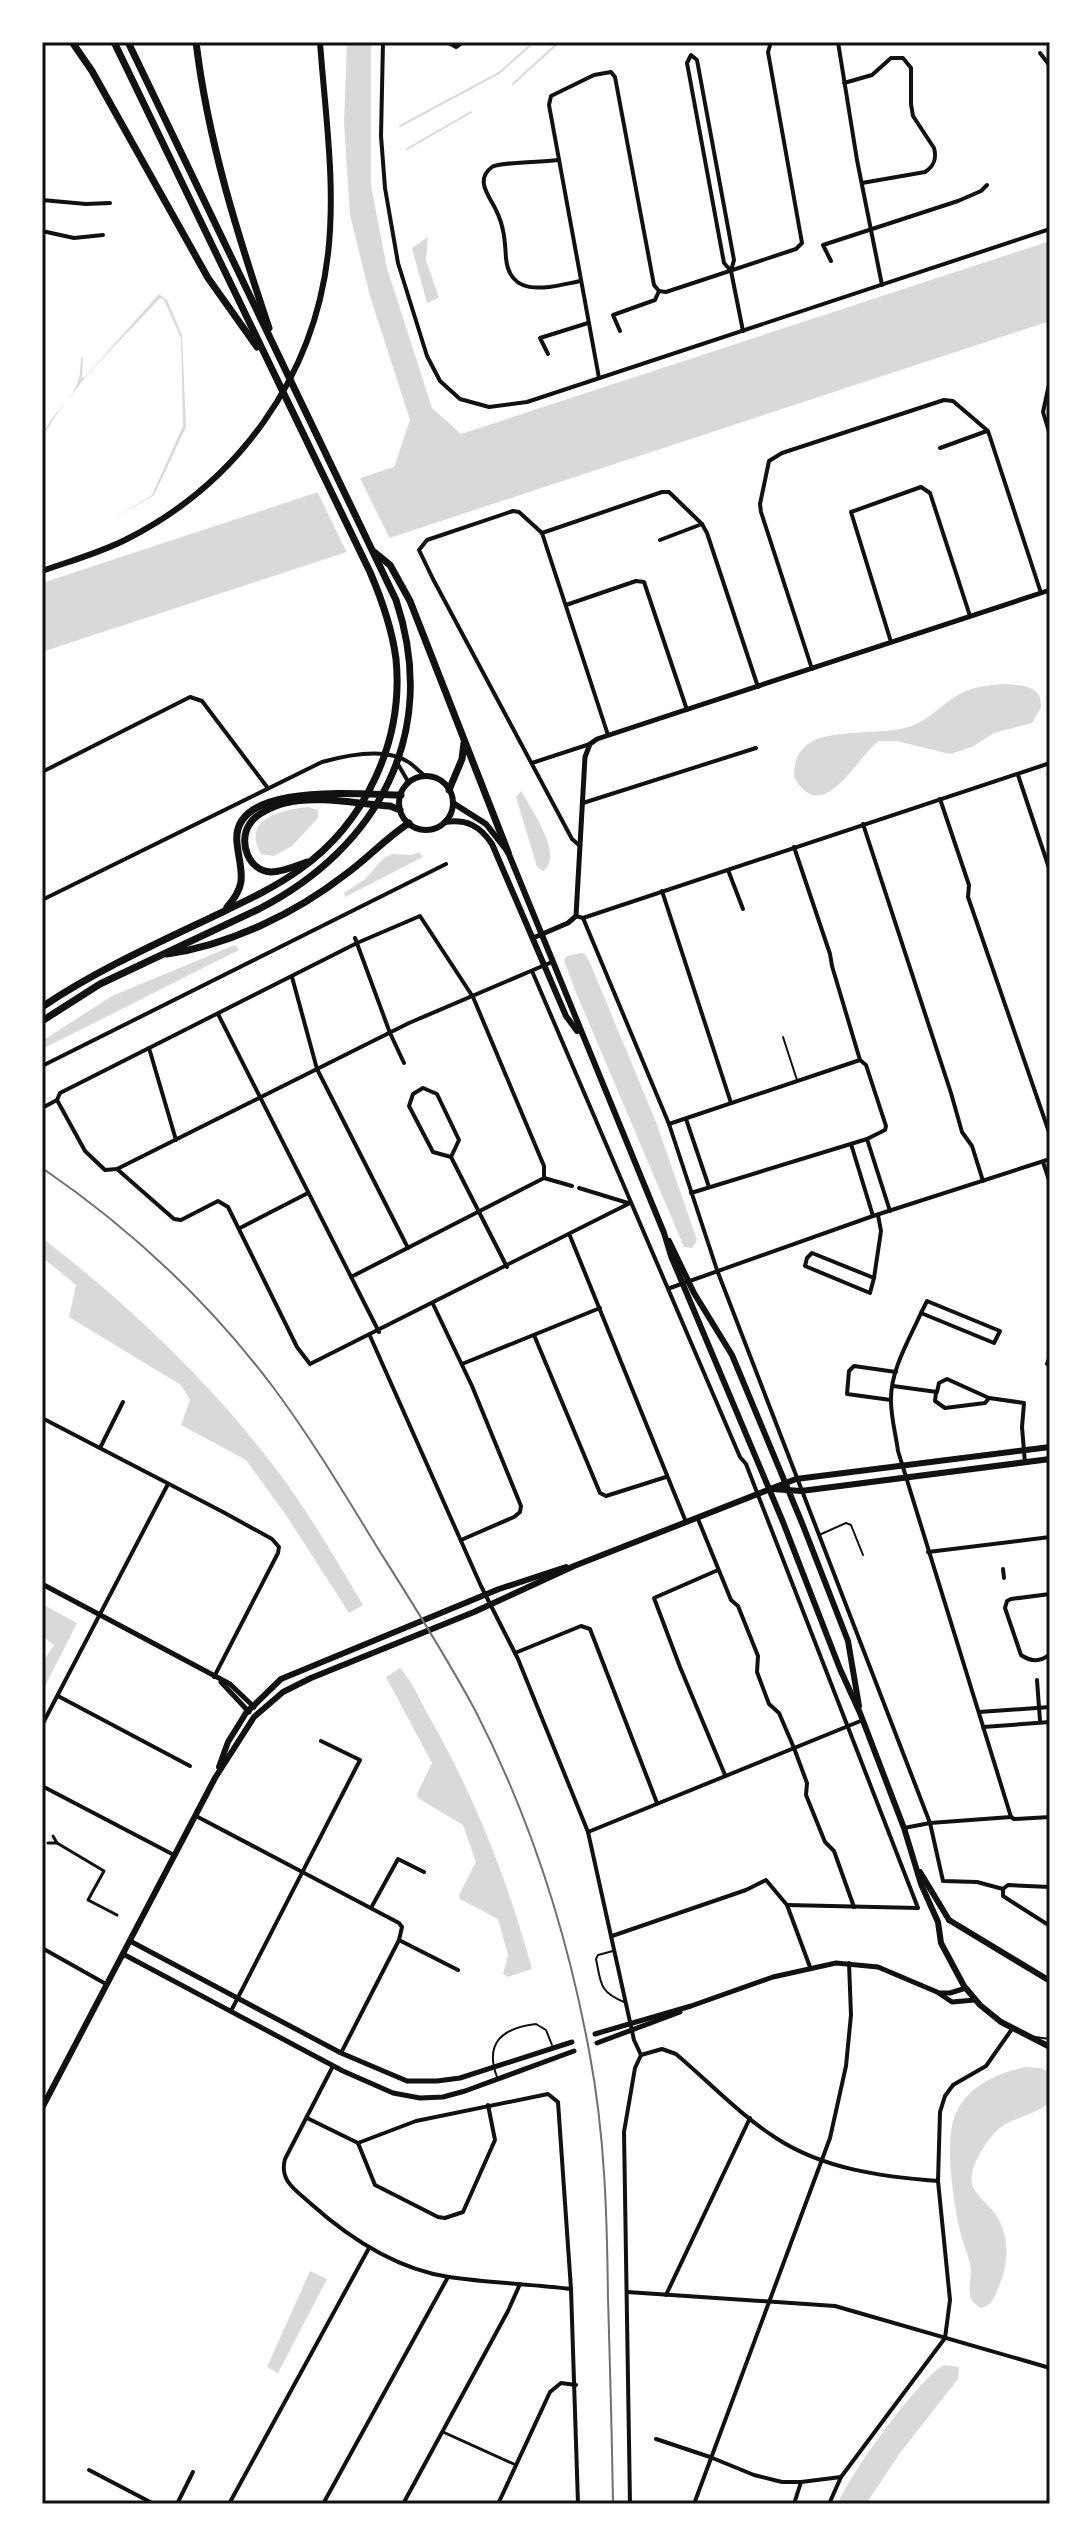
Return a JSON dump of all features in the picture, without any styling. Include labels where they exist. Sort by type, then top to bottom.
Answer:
[{"type":"highway","points":[[72,42],[92,71],[208,278],[269,362]]},
{"type":"highway","points":[[42,1007],[108,967],[274,886],[313,860],[354,816],[376,778],[390,737],[396,703],[396,658],[389,622],[370,572],[114,42]]},
{"type":"highway","points":[[128,42],[372,550],[410,601],[508,852]]},
{"type":"highway","points":[[196,42],[216,161],[280,360]]},
{"type":"highway","points":[[42,1021],[100,984],[259,909],[302,885],[334,859],[370,816],[390,779],[403,738],[410,686],[408,651],[385,567]]},
{"type":"highway","points":[[449,790],[462,759],[464,740]]},
{"type":"highway","points":[[222,912],[240,888],[243,874],[237,835],[242,823],[255,810],[292,795],[401,795]]},
{"type":"highway","points":[[313,860],[285,870],[270,872],[261,869],[251,862],[245,850],[247,827],[267,810],[300,800],[390,806],[400,810]]},
{"type":"highway","points":[[157,956],[192,950],[276,918],[346,875],[409,823]]},
{"type":"main road","points":[[42,571],[127,539],[191,499],[245,447],[272,412],[291,380],[311,332],[328,254],[330,185],[320,42]]},
{"type":"main road","points":[[445,822],[451,814],[453,803],[449,790],[439,780],[425,776],[409,783],[401,795],[400,810],[409,823],[427,830],[445,822],[466,822],[488,837],[566,1016],[582,1037]]},
{"type":"main road","points":[[453,803],[490,827],[508,852],[861,1717],[904,1828],[921,1884],[939,1927],[941,1943],[975,2000],[1012,2029],[1050,2047]]},
{"type":"main road","points":[[686,1282],[732,1355],[787,1486],[848,1641],[861,1717]]},
{"type":"main road","points":[[42,2108],[215,1778],[256,1714],[298,1684],[574,1566],[770,1489],[787,1486],[796,1479],[1050,1447]]},
{"type":"main road","points":[[787,1486],[801,1491],[1050,1459]]},
{"type":"main road","points":[[215,1778],[228,1742],[247,1711],[271,1687],[293,1673],[556,1568],[574,1566]]},
{"type":"main road","points":[[918,1868],[949,1920],[1050,1981]]},
{"type":"main road","points":[[939,1927],[949,1920]]},
{"type":"street","points":[[383,42],[382,167],[395,249],[427,356],[447,390],[474,405],[504,407],[599,378],[1050,229]]},
{"type":"street","points":[[447,42],[456,47],[463,42]]},
{"type":"street","points":[[599,378],[549,101],[554,94],[605,72],[611,72],[615,77],[654,285],[659,291],[666,292],[796,249],[802,243],[768,52],[771,42]]},
{"type":"street","points":[[838,42],[882,285]]},
{"type":"street","points":[[1040,53],[1050,66]]},
{"type":"street","points":[[731,271],[724,263],[687,63],[691,55],[697,60],[725,208],[734,260],[731,271],[743,331]]},
{"type":"street","points":[[844,83],[872,75],[891,58],[903,58],[911,68],[913,116],[936,154],[932,168],[925,172],[862,183]]},
{"type":"street","points":[[559,160],[497,164],[486,173],[483,186],[499,216],[506,241],[508,268],[516,281],[537,289],[581,281]]},
{"type":"street","points":[[831,261],[823,245],[958,201],[987,185]]},
{"type":"street","points":[[42,200],[110,203]]},
{"type":"street","points":[[42,231],[74,238],[103,235]]},
{"type":"street","points":[[620,331],[613,315],[655,300],[659,291]]},
{"type":"street","points":[[548,354],[540,338],[588,323]]},
{"type":"street","points":[[1050,380],[1043,412],[1050,435]]},
{"type":"street","points":[[812,669],[761,512],[769,461],[773,456],[944,400],[953,401],[988,431],[1041,593]]},
{"type":"street","points":[[1043,412],[1050,410]]},
{"type":"street","points":[[940,448],[988,431]]},
{"type":"street","points":[[891,642],[850,516],[855,510],[921,487],[926,489],[970,616]]},
{"type":"street","points":[[542,533],[669,492],[702,524],[758,687]]},
{"type":"street","points":[[580,846],[572,839],[421,555],[419,550],[422,544],[513,511],[519,512],[542,533],[608,735]]},
{"type":"street","points":[[660,540],[702,524]]},
{"type":"street","points":[[566,605],[636,581],[644,582],[687,710]]},
{"type":"street","points":[[532,763],[608,735],[1050,590]]},
{"type":"street","points":[[42,772],[190,697],[202,701],[267,787]]},
{"type":"street","points":[[590,744],[585,757],[579,917],[587,928],[669,1124],[717,1270],[930,1823],[943,1881],[977,1882],[1003,1889]]},
{"type":"street","points":[[583,803],[756,748]]},
{"type":"street","points":[[42,900],[322,762],[367,754],[392,757],[409,762],[425,776]]},
{"type":"street","points":[[392,757],[409,783]]},
{"type":"street","points":[[533,938],[579,917],[1050,763]]},
{"type":"street","points":[[1018,774],[1050,871]]},
{"type":"street","points":[[940,799],[969,885],[968,897],[1050,1135]]},
{"type":"street","points":[[863,824],[952,1104],[962,1132],[972,1146],[983,1181]]},
{"type":"street","points":[[794,847],[861,1054],[860,1060]]},
{"type":"street","points":[[42,1066],[446,864]]},
{"type":"street","points":[[728,870],[743,909]]},
{"type":"street","points":[[662,891],[731,1103]]},
{"type":"street","points":[[344,916],[347,922]]},
{"type":"street","points":[[42,1108],[57,1100],[60,1093],[292,977],[356,941],[417,916],[423,917],[473,997],[544,1166],[544,1178]]},
{"type":"street","points":[[356,941],[404,1063]]},
{"type":"street","points":[[57,1100],[89,1156],[105,1170],[117,1169],[390,1033],[552,962]]},
{"type":"street","points":[[532,971],[757,1494],[918,1908],[787,1905]]},
{"type":"street","points":[[292,977],[317,1069],[408,1248]]},
{"type":"street","points":[[218,1014],[379,1332]]},
{"type":"street","points":[[149,1048],[176,1140]]},
{"type":"street","points":[[669,1124],[860,1060]]},
{"type":"street","points":[[690,1193],[883,1134],[886,1126],[866,1065],[860,1060]]},
{"type":"street","points":[[451,1157],[459,1140],[437,1094],[431,1089],[418,1090],[409,1100],[409,1106],[433,1152],[451,1157],[507,1267]]},
{"type":"street","points":[[686,1119],[709,1187]]},
{"type":"street","points":[[867,1139],[890,1211]]},
{"type":"street","points":[[851,1144],[881,1231],[874,1278],[870,1293],[805,1266],[812,1253],[874,1278]]},
{"type":"street","points":[[670,1288],[1050,1159]]},
{"type":"street","points":[[1043,1162],[1050,1183]]},
{"type":"street","points":[[117,1169],[174,1219],[181,1220],[218,1201],[228,1207],[310,1364],[570,1236],[630,1203]]},
{"type":"street","points":[[351,1277],[544,1178],[572,1186]]},
{"type":"street","points":[[579,1188],[630,1203]]},
{"type":"street","points":[[240,1228],[308,1193]]},
{"type":"street","points":[[570,1236],[686,1522]]},
{"type":"street","points":[[921,1313],[994,1343],[1000,1331],[927,1301],[921,1313],[896,1372],[891,1400],[904,1477],[1011,1817]]},
{"type":"street","points":[[433,1304],[462,1364],[521,1506],[514,1517],[461,1540]]},
{"type":"street","points":[[462,1364],[600,1308]]},
{"type":"street","points":[[534,1335],[600,1493],[606,1496],[666,1477]]},
{"type":"street","points":[[370,1336],[515,1653],[588,1832],[625,2003],[641,2055],[635,2068],[624,2132],[630,2504]]},
{"type":"street","points":[[1050,1356],[1047,1364],[1050,1365]]},
{"type":"street","points":[[891,1400],[847,1394],[849,1371],[854,1366],[896,1372]]},
{"type":"street","points":[[989,1398],[985,1403],[945,1408],[935,1401],[939,1383],[947,1379],[989,1398],[1024,1403],[1025,1463]]},
{"type":"street","points":[[893,1386],[937,1392]]},
{"type":"street","points":[[100,1448],[123,1402]]},
{"type":"street","points":[[42,1418],[272,1539],[279,1547],[217,1679]]},
{"type":"street","points":[[42,1725],[168,1484]]},
{"type":"street","points":[[698,1518],[731,1600],[738,1606],[758,1656],[757,1672],[769,1704],[779,1713],[794,1748],[807,1783],[806,1795],[825,1842],[834,1851],[854,1907]]},
{"type":"street","points":[[928,1552],[1049,1537],[1050,1547]]},
{"type":"street","points":[[999,1543],[1000,1553]]},
{"type":"street","points":[[1003,1569],[1004,1578]]},
{"type":"street","points":[[718,1570],[654,1598],[724,1776]]},
{"type":"street","points":[[42,1584],[230,1684],[253,1704],[256,1714]]},
{"type":"street","points":[[1050,1594],[1006,1598],[1005,1608],[1021,1655],[1035,1663],[1050,1654]]},
{"type":"street","points":[[515,1653],[581,1626],[590,1629],[657,1803]]},
{"type":"street","points":[[217,1679],[247,1711],[256,1714]]},
{"type":"street","points":[[1037,1680],[1040,1723]]},
{"type":"street","points":[[57,1696],[190,1766]]},
{"type":"street","points":[[979,1712],[1050,1707]]},
{"type":"street","points":[[588,1832],[847,1726],[861,1717]]},
{"type":"street","points":[[983,1727],[1050,1722]]},
{"type":"street","points":[[231,2011],[360,1760],[321,1741]]},
{"type":"street","points":[[42,1786],[175,1855]]},
{"type":"street","points":[[196,1816],[402,1927],[399,1940],[285,2159],[285,2179],[327,2219],[369,2248],[407,2264],[448,2277],[571,2289]]},
{"type":"street","points":[[904,1828],[930,1823],[1050,1817]]},
{"type":"street","points":[[53,1836],[57,1843],[104,1871],[88,1900],[117,1915]]},
{"type":"street","points":[[48,1843],[57,1843]]},
{"type":"street","points":[[371,1908],[398,1859],[424,1872]]},
{"type":"street","points":[[612,1936],[766,1880],[787,1905],[810,1967]]},
{"type":"street","points":[[1003,1889],[1008,1885],[1050,1887]]},
{"type":"street","points":[[1003,1889],[1003,1896],[1050,1926]]},
{"type":"street","points":[[399,1940],[458,1970]]},
{"type":"street","points":[[130,1941],[341,2053],[414,2082],[449,2080],[572,2042]]},
{"type":"street","points":[[42,1948],[107,1985]]},
{"type":"street","points":[[123,1954],[376,2088],[402,2096],[420,2098],[454,2094],[574,2051]]},
{"type":"street","points":[[694,2504],[823,2161],[846,2066],[851,2015],[849,1963]]},
{"type":"street","points":[[595,2034],[691,2006],[773,1977],[810,1967],[849,1963],[878,1967],[937,1992],[952,2002],[975,2000]]},
{"type":"street","points":[[937,1992],[950,1993],[966,1988]]},
{"type":"street","points":[[597,2043],[691,2006]]},
{"type":"street","points":[[829,2504],[841,2477],[945,2338],[950,2300],[938,2181],[940,2112],[945,2096],[953,2085],[992,2060],[1012,2029]]},
{"type":"street","points":[[641,2055],[662,2049],[676,2054],[776,2138],[823,2161],[903,2178],[938,2181]]},
{"type":"street","points":[[358,2143],[416,2121],[488,2105],[548,2094],[559,2104],[576,2385],[578,2504]]},
{"type":"street","points":[[306,2118],[358,2143],[371,2179],[380,2189],[445,2218],[463,2212],[495,2140],[488,2105]]},
{"type":"street","points":[[666,2295],[750,2118]]},
{"type":"street","points":[[229,2504],[369,2248]]},
{"type":"street","points":[[323,2504],[448,2277]]},
{"type":"street","points":[[403,2504],[508,2311],[520,2283]]},
{"type":"street","points":[[627,2292],[835,2306],[1049,2368],[1050,2360]]},
{"type":"street","points":[[498,2504],[550,2392],[561,2383],[576,2385]]},
{"type":"street","points":[[442,2431],[516,2465]]},
{"type":"street","points":[[656,2439],[754,2475],[782,2482],[841,2477]]},
{"type":"street","points":[[89,2470],[154,2504]]},
{"type":"street","points":[[177,2504],[193,2472]]},
{"type":"street","points":[[794,2504],[801,2482]]},
{"type":"lane","points":[[783,1037],[798,1081]]},
{"type":"lane","points":[[819,1535],[846,1523],[851,1525],[863,1555]]},
{"type":"lane","points":[[615,1951],[598,1955],[598,1973],[602,1989],[625,2003]]},
{"type":"lane","points":[[497,2078],[492,2052],[498,2037],[532,2024],[540,2025],[546,2030],[553,2048]]},
{"type":"lane","points":[[1027,2036],[1050,2039]]},
{"type":"shaded area","points":[[347,42],[371,42],[371,186],[387,268],[432,408],[461,434],[1050,241],[1050,321],[42,652],[42,583],[394,467],[410,420],[370,296],[350,215],[344,123]]},
{"type":"shaded area","points":[[428,237],[426,260],[439,298],[427,303],[412,248]]},
{"type":"shaded area","points":[[159,294],[167,300],[182,335],[186,427],[154,495],[111,520],[152,495],[183,426],[181,338],[163,298],[81,383],[42,439],[48,424],[77,384],[81,358],[84,378]]},
{"type":"shaded area","points":[[1006,684],[1030,688],[1038,694],[1041,707],[1032,723],[994,733],[972,747],[950,754],[897,741],[879,741],[839,784],[828,792],[816,795],[805,791],[794,777],[798,756],[813,741],[833,735],[912,726],[965,691]]},
{"type":"shaded area","points":[[521,791],[548,844],[549,864],[543,871],[537,867],[516,797]]},
{"type":"shaded area","points":[[308,807],[318,810],[318,818],[292,846],[274,856],[261,854],[256,832],[266,818]]},
{"type":"shaded area","points":[[419,852],[423,857],[345,897],[344,893],[364,880],[384,858],[392,854],[412,855]]},
{"type":"shaded area","points":[[235,945],[239,950],[42,1049],[42,1041],[112,996]]},
{"type":"shaded area","points":[[581,953],[590,963],[656,1122],[697,1240],[692,1248],[684,1247],[575,990],[564,960],[567,956]]},
{"type":"shaded area","points":[[42,1238],[105,1289],[165,1344],[248,1433],[297,1499],[363,1605],[349,1613],[286,1515],[246,1460],[181,1425],[190,1400],[181,1385],[69,1317],[76,1285],[42,1257]]},
{"type":"shaded area","points":[[42,1604],[77,1623],[42,1692],[42,1663],[54,1645],[42,1636]]},
{"type":"shaded area","points":[[400,1668],[448,1751],[477,1811],[501,1872],[532,1969],[508,1977],[503,1974],[508,1955],[498,1919],[460,1899],[459,1895],[476,1862],[463,1825],[418,1798],[417,1794],[432,1763],[386,1677]]},
{"type":"shaded area","points":[[1025,2067],[1041,2068],[1050,2073],[1050,2102],[996,2131],[973,2168],[973,2186],[1001,2223],[1006,2241],[1002,2277],[990,2303],[981,2308],[970,2296],[971,2270],[955,2207],[950,2156],[952,2125],[961,2104],[976,2088],[994,2077]]},
{"type":"shaded area","points":[[310,2271],[327,2279],[278,2373],[267,2367]]},
{"type":"shaded area","points":[[944,2365],[959,2367],[958,2379],[900,2453],[866,2504],[838,2504],[885,2429],[918,2389]]},
{"type":"pier","points":[[358,474],[391,541],[348,555],[316,489]]},
{"type":"waterway","points":[[400,126],[499,73],[534,42]]},
{"type":"waterway","points":[[513,84],[559,42]]},
{"type":"waterway","points":[[407,149],[471,112]]},
{"type":"railway","points":[[42,1168],[75,1191],[166,1268],[222,1325],[273,1387],[327,1466],[440,1648],[475,1710],[514,1793],[559,1922],[581,2011],[595,2086],[606,2207],[613,2504]]}]
